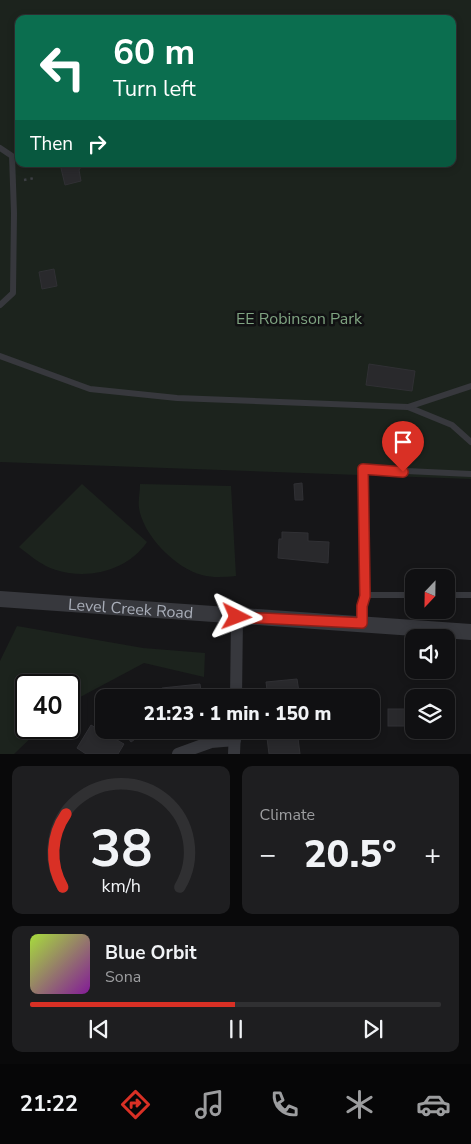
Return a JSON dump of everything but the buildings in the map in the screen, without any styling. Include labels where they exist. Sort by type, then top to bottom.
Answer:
[{"type":"street","name":"Level Creek Road","points":[[0,599],[471,632]]},
{"type":"street","points":[[236,689],[237,617]]},
{"type":"street","points":[[178,754],[221,739]]},
{"type":"street","points":[[234,754],[235,739]]},
{"type":"lane","points":[[0,148],[12,156],[14,212],[13,293],[0,305]]},
{"type":"lane","points":[[0,356],[90,389],[177,398],[408,407],[452,425],[471,442]]},
{"type":"lane","points":[[408,407],[471,386]]},
{"type":"lane","points":[[362,623],[362,606],[365,596],[363,469],[471,474]]},
{"type":"lane","points":[[455,595],[471,594]]},
{"type":"lane","points":[[365,596],[405,595]]},
{"type":"green space","name":"EE Robinson Park","points":[[0,0],[471,0],[471,479],[0,462]]},
{"type":"green space","points":[[82,484],[147,542],[129,560],[106,571],[81,574],[56,570],[46,566],[19,547]]},
{"type":"green space","points":[[140,484],[231,486],[236,576],[215,577],[202,575],[171,558],[154,539],[142,518],[139,508]]},
{"type":"green space","points":[[17,626],[143,648],[205,653],[204,677],[144,663],[80,697],[80,674],[15,674],[15,739],[30,739],[14,754],[0,754],[0,661]]},
{"type":"route","points":[[237,617],[362,623],[362,606],[365,596],[363,469],[403,472]]}]
